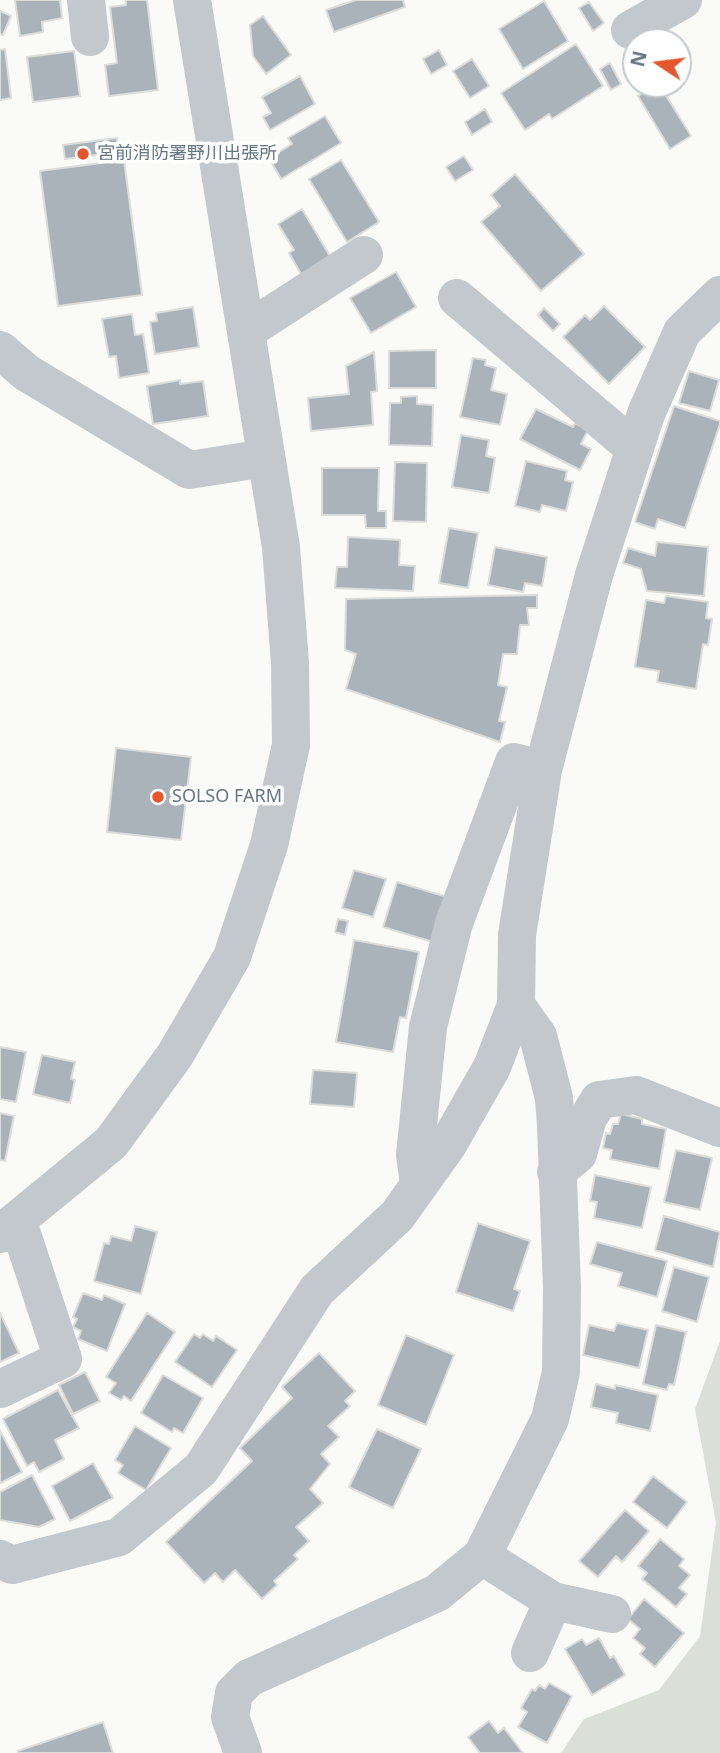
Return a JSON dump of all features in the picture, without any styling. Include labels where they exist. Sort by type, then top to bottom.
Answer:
[{"type":"street","points":[[86,0],[90,37]]},
{"type":"street","points":[[0,1389],[63,1359],[9,1228],[111,1143],[175,1055],[232,957],[261,870],[291,746],[290,663],[281,547],[192,0]]},
{"type":"street","points":[[634,28],[683,0]]},
{"type":"street","points":[[246,331],[364,255]]},
{"type":"street","points":[[4,1565],[120,1536],[201,1469],[317,1290],[397,1216],[447,1146],[492,1067],[516,1005],[517,934],[544,770],[594,575],[634,448],[682,332],[720,295]]},
{"type":"street","points":[[457,298],[634,448]]},
{"type":"street","points":[[0,349],[27,373],[189,470],[266,458]]},
{"type":"street","points":[[419,1184],[415,1155],[428,1027],[454,923],[514,762],[544,770]]},
{"type":"street","points":[[243,1753],[230,1717],[234,1693],[249,1678],[437,1593],[482,1556],[550,1419],[561,1372],[562,1288],[554,1098],[538,1036],[516,1005]]},
{"type":"street","points":[[556,1172],[578,1154],[588,1118],[600,1100],[636,1095],[720,1128]]},
{"type":"street","points":[[482,1556],[553,1601],[612,1614]]},
{"type":"street","points":[[530,1653],[553,1601]]},
{"type":"shaded area","points":[[720,1341],[720,1753],[561,1753],[584,1719],[659,1690],[700,1636],[716,1523],[695,1409]]},
{"type":"building","points":[[15,0],[60,0],[62,18],[42,22],[43,32],[20,36]]},
{"type":"building","points":[[126,0],[147,0],[158,90],[109,96],[105,65],[117,63],[110,7],[126,5]]},
{"type":"building","points":[[356,0],[403,0],[405,7],[334,32],[326,10]]},
{"type":"building","points":[[544,1],[568,41],[523,69],[499,29]]},
{"type":"building","points":[[589,2],[604,23],[593,31],[579,8]]},
{"type":"building","points":[[0,11],[11,16],[3,35],[0,34]]},
{"type":"building","points":[[263,16],[291,55],[266,74],[253,56],[250,25]]},
{"type":"building","points":[[576,44],[603,86],[552,119],[549,114],[525,130],[501,93]]},
{"type":"building","points":[[5,49],[11,98],[0,100],[0,50]]},
{"type":"building","points":[[439,50],[447,65],[431,74],[423,59]]},
{"type":"building","points":[[74,51],[80,96],[33,102],[27,57]]},
{"type":"building","points":[[472,59],[489,86],[470,98],[453,71]]},
{"type":"building","points":[[610,63],[621,84],[611,90],[600,69]]},
{"type":"building","points":[[300,76],[315,104],[270,130],[263,117],[271,113],[262,97]]},
{"type":"building","points":[[639,98],[668,98],[691,136],[670,149]]},
{"type":"building","points":[[485,109],[492,122],[472,135],[465,122]]},
{"type":"building","points":[[325,116],[341,143],[281,179],[269,158],[292,144],[288,138]]},
{"type":"building","points":[[117,138],[119,152],[65,159],[63,145]]},
{"type":"building","points":[[464,156],[473,170],[455,181],[446,167]]},
{"type":"building","points":[[124,160],[142,295],[58,306],[40,171]]},
{"type":"building","points":[[341,160],[379,222],[347,242],[309,179]]},
{"type":"building","points":[[515,174],[584,254],[541,291],[481,222],[500,206],[491,195]]},
{"type":"building","points":[[302,209],[334,263],[301,274],[289,253],[294,250],[278,224]]},
{"type":"building","points":[[396,272],[416,307],[371,333],[350,298]]},
{"type":"building","points":[[604,306],[645,347],[609,384],[563,337],[585,315],[590,320]]},
{"type":"building","points":[[193,307],[199,347],[155,354],[150,322],[157,321],[156,313]]},
{"type":"building","points":[[544,308],[560,324],[553,331],[538,315]]},
{"type":"building","points":[[132,314],[135,335],[143,334],[149,373],[119,378],[116,356],[109,357],[102,319]]},
{"type":"building","points":[[436,350],[436,388],[389,388],[389,351]]},
{"type":"building","points":[[374,352],[377,391],[371,392],[373,425],[311,431],[308,398],[349,394],[346,366]]},
{"type":"building","points":[[473,358],[486,360],[485,365],[496,368],[491,390],[507,394],[500,425],[460,417]]},
{"type":"building","points":[[689,371],[719,380],[710,411],[679,403]]},
{"type":"building","points":[[180,380],[180,384],[203,381],[208,416],[153,424],[147,386]]},
{"type":"building","points":[[417,396],[417,404],[433,405],[432,446],[389,445],[390,403],[401,403],[401,397]]},
{"type":"building","points":[[674,406],[720,421],[720,424],[685,528],[658,519],[655,529],[635,522]]},
{"type":"building","points":[[536,409],[573,427],[575,423],[588,430],[581,444],[591,449],[580,470],[520,439]]},
{"type":"building","points":[[461,435],[489,440],[486,456],[495,458],[489,493],[452,487]]},
{"type":"building","points":[[526,461],[567,471],[565,480],[573,482],[566,511],[542,505],[540,512],[515,506]]},
{"type":"building","points":[[395,462],[427,463],[426,522],[393,521]]},
{"type":"building","points":[[322,468],[379,468],[378,511],[386,511],[386,528],[366,528],[365,515],[322,515]]},
{"type":"building","points":[[449,528],[478,533],[468,588],[439,583]]},
{"type":"building","points":[[348,537],[400,540],[399,565],[415,566],[413,591],[335,588],[337,567],[347,567]]},
{"type":"building","points":[[657,542],[708,547],[704,596],[647,591],[641,569],[623,563],[628,548],[655,556]]},
{"type":"building","points":[[495,547],[547,557],[542,586],[525,583],[523,592],[488,585]]},
{"type":"building","points":[[537,595],[537,608],[527,608],[529,625],[520,625],[517,654],[503,654],[498,685],[507,687],[499,721],[505,722],[500,742],[346,689],[356,654],[345,650],[346,599]]},
{"type":"building","points":[[666,596],[708,602],[706,618],[712,619],[708,645],[703,644],[696,689],[657,682],[659,671],[635,667],[646,600],[664,603]]},
{"type":"building","points":[[116,748],[191,757],[181,840],[107,832]]},
{"type":"building","points":[[354,870],[386,879],[373,917],[342,908]]},
{"type":"building","points":[[397,882],[447,897],[433,942],[383,927]]},
{"type":"building","points":[[338,919],[348,921],[345,935],[335,932]]},
{"type":"building","points":[[354,940],[419,952],[406,1018],[400,1017],[393,1052],[336,1042]]},
{"type":"building","points":[[0,1047],[26,1052],[16,1102],[0,1099]]},
{"type":"building","points":[[42,1055],[75,1062],[71,1079],[75,1080],[70,1103],[33,1094]]},
{"type":"building","points":[[313,1070],[357,1073],[354,1107],[310,1104]]},
{"type":"building","points":[[0,1113],[14,1116],[5,1161],[0,1160]]},
{"type":"building","points":[[621,1114],[642,1119],[642,1124],[666,1129],[659,1169],[610,1159],[612,1150],[603,1148],[606,1133],[610,1134],[613,1124],[618,1124]]},
{"type":"building","points":[[676,1150],[712,1158],[700,1210],[664,1202]]},
{"type":"building","points":[[595,1175],[651,1187],[642,1228],[594,1218],[597,1202],[590,1201]]},
{"type":"building","points":[[664,1216],[720,1232],[713,1267],[655,1250]]},
{"type":"building","points":[[478,1223],[530,1241],[514,1289],[520,1291],[513,1311],[456,1292]]},
{"type":"building","points":[[135,1226],[157,1232],[141,1294],[94,1281],[104,1243],[109,1244],[111,1236],[131,1241]]},
{"type":"building","points":[[597,1242],[667,1261],[657,1297],[618,1286],[622,1273],[590,1264]]},
{"type":"building","points":[[674,1267],[709,1277],[697,1322],[662,1311]]},
{"type":"building","points":[[83,1293],[102,1300],[104,1295],[125,1304],[107,1351],[78,1339],[81,1331],[73,1327],[77,1319],[73,1317]]},
{"type":"building","points":[[0,1313],[19,1353],[0,1362]]},
{"type":"building","points":[[147,1313],[175,1332],[131,1401],[124,1396],[121,1400],[109,1393],[116,1383],[106,1377]]},
{"type":"building","points":[[617,1323],[648,1330],[639,1368],[583,1355],[589,1325],[614,1331]]},
{"type":"building","points":[[656,1325],[686,1332],[674,1385],[669,1384],[667,1390],[643,1384]]},
{"type":"building","points":[[194,1334],[200,1338],[203,1334],[213,1341],[216,1336],[237,1350],[212,1387],[175,1362]]},
{"type":"building","points":[[406,1335],[454,1355],[426,1425],[378,1405]]},
{"type":"building","points":[[319,1353],[355,1391],[345,1401],[350,1406],[328,1426],[339,1437],[321,1454],[330,1464],[310,1489],[323,1503],[296,1527],[309,1541],[294,1555],[298,1559],[274,1581],[277,1585],[262,1599],[235,1570],[223,1582],[215,1573],[204,1583],[166,1542],[252,1461],[240,1448],[292,1398],[282,1387]]},
{"type":"building","points":[[85,1372],[100,1401],[73,1414],[59,1385]]},
{"type":"building","points":[[163,1375],[203,1398],[183,1433],[174,1428],[172,1432],[141,1413]]},
{"type":"building","points":[[596,1384],[615,1389],[615,1385],[658,1395],[650,1431],[616,1423],[618,1413],[591,1407]]},
{"type":"building","points":[[58,1390],[79,1428],[55,1440],[64,1459],[39,1472],[34,1462],[27,1466],[3,1419]]},
{"type":"building","points":[[135,1426],[171,1448],[146,1490],[118,1473],[123,1465],[115,1460]]},
{"type":"building","points":[[377,1429],[421,1449],[393,1508],[349,1487]]},
{"type":"building","points":[[0,1431],[22,1472],[0,1483]]},
{"type":"building","points":[[93,1463],[113,1498],[70,1521],[52,1486]]},
{"type":"building","points":[[32,1475],[55,1519],[39,1527],[0,1520],[0,1492]]},
{"type":"building","points":[[653,1476],[687,1502],[667,1528],[633,1502]]},
{"type":"building","points":[[625,1510],[649,1531],[622,1562],[616,1556],[598,1577],[579,1561]]},
{"type":"building","points":[[660,1539],[684,1559],[679,1566],[690,1575],[679,1588],[687,1594],[676,1607],[642,1579],[647,1573],[638,1566]]},
{"type":"building","points":[[644,1599],[684,1633],[655,1667],[640,1654],[645,1648],[633,1638],[640,1629],[628,1619]]},
{"type":"building","points":[[599,1638],[610,1658],[614,1656],[625,1675],[592,1695],[565,1649],[582,1639],[586,1645]]},
{"type":"building","points":[[549,1683],[572,1696],[547,1743],[518,1727],[527,1712],[521,1708],[532,1689],[535,1691],[539,1685],[545,1689]]},
{"type":"building","points":[[489,1721],[498,1733],[504,1728],[523,1753],[480,1753],[468,1737]]},
{"type":"building","points":[[103,1722],[113,1753],[18,1753],[18,1751]]},
{"type":"place","name":"宮前消防署野川出張所","points":[[83,154]]},
{"type":"place","name":"SOLSO FARM","points":[[158,797]]}]
